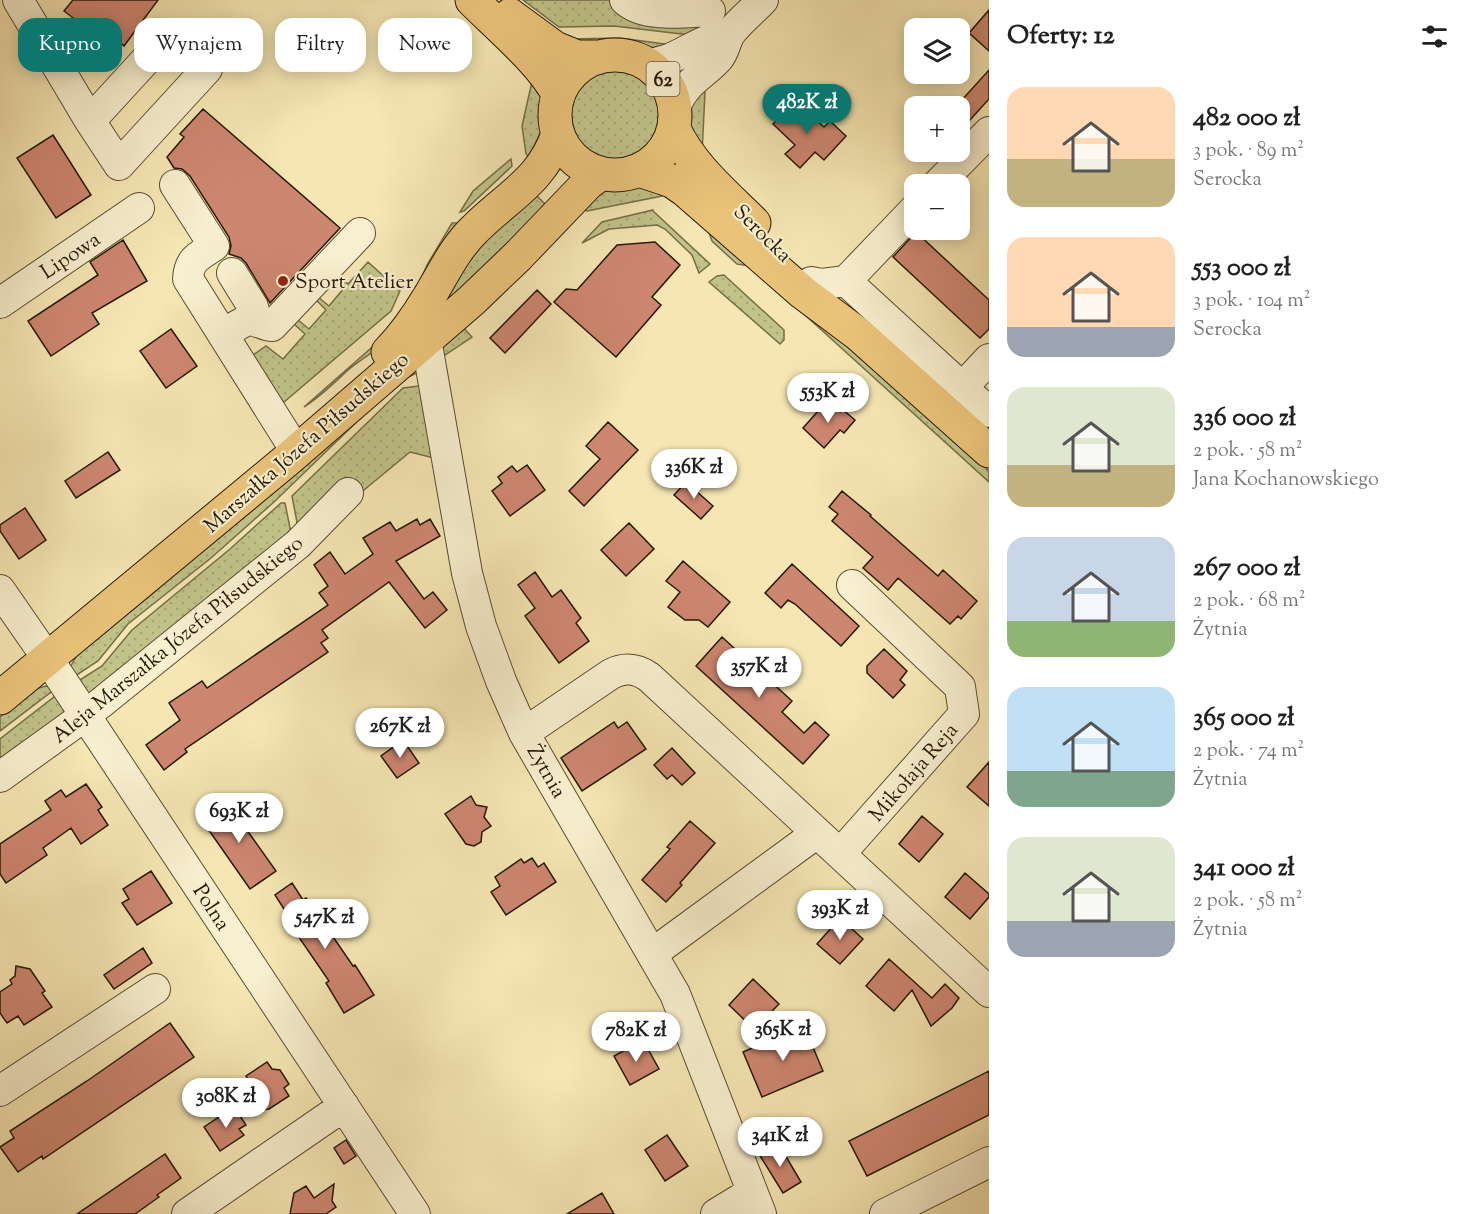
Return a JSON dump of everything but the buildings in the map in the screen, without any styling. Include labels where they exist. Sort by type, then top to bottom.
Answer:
[{"type":"main road","points":[[471,0],[553,83],[558,94]]},
{"type":"main road","name":"62","points":[[490,0],[555,48],[577,57],[616,55],[632,57],[647,64],[660,75],[670,90],[674,118],[667,146],[655,160],[639,170],[620,175],[600,174]]},
{"type":"main road","points":[[598,57],[582,65],[568,77],[558,94],[555,114],[558,134],[567,151],[582,165],[600,174]]},
{"type":"main road","name":"Serocka","points":[[674,118],[681,145],[704,173],[811,282],[858,334]]},
{"type":"main road","name":"Marszałka Józefa Piłsudskiego","points":[[0,698],[43,652],[289,440],[401,339],[429,298],[446,266],[474,230],[537,172],[551,153],[558,134]]},
{"type":"main road","name":"Serocka","points":[[639,170],[672,181],[686,190],[802,292],[858,334],[989,451]]},
{"type":"main road","name":"Marszałka Józefa Piłsudskiego","points":[[0,678],[43,652],[287,460],[479,294],[588,183],[600,174]]},
{"type":"street","points":[[0,8],[10,0]]},
{"type":"street","points":[[18,0],[119,165],[204,72]]},
{"type":"street","points":[[625,0],[646,11],[713,6],[712,23],[730,34]]},
{"type":"street","points":[[674,118],[682,92],[723,52],[730,34],[763,0]]},
{"type":"street","points":[[647,64],[660,63],[674,58],[710,39],[730,34]]},
{"type":"street","points":[[90,121],[135,72]]},
{"type":"street","points":[[948,174],[989,132]]},
{"type":"street","points":[[175,185],[214,246],[196,258],[189,267],[188,279],[289,440]]},
{"type":"street","name":"Lipowa","points":[[0,303],[139,208]]},
{"type":"street","points":[[811,282],[822,284],[846,281],[904,220]]},
{"type":"street","points":[[224,335],[242,323],[252,320],[273,326],[360,233]]},
{"type":"street","points":[[231,273],[253,307],[257,322]]},
{"type":"street","points":[[846,281],[989,412]]},
{"type":"street","name":"Żytnia","points":[[429,298],[424,326],[426,339],[467,573],[489,648],[524,733],[675,994],[756,1203]]},
{"type":"street","points":[[963,388],[989,359]]},
{"type":"street","name":"Aleja Marszałka Józefa Piłsudskiego","points":[[0,777],[86,715],[298,544],[348,493]]},
{"type":"street","name":"Mikołaja Reja","points":[[840,854],[964,714],[976,708],[960,687],[852,585]]},
{"type":"street","name":"Polna","points":[[0,590],[86,715],[416,1214]]},
{"type":"street","points":[[524,733],[611,674],[619,670],[639,671],[649,677],[989,992]]},
{"type":"street","points":[[653,953],[817,833]]},
{"type":"street","points":[[0,1091],[155,989]]},
{"type":"street","points":[[187,1214],[344,1106]]},
{"type":"street","points":[[885,1214],[989,1162]]},
{"type":"street","points":[[716,1214],[756,1203]]},
{"type":"green space","points":[[523,0],[620,0],[704,23],[690,35],[614,26],[559,27]]},
{"type":"green space","points":[[620,38],[672,45],[644,52],[624,46],[567,39]]},
{"type":"green space","points":[[614,69],[632,72],[647,82],[657,97],[660,115],[657,133],[647,148],[632,158],[614,161],[596,158],[581,148],[571,133],[568,115],[571,97],[581,82],[596,72]]},
{"type":"green space","points":[[533,77],[543,97],[540,114],[541,131],[529,157],[526,154],[522,126]]},
{"type":"green space","points":[[700,85],[705,92],[702,154],[688,120]]},
{"type":"green space","points":[[511,159],[512,166],[464,211],[460,212],[473,191]]},
{"type":"green space","points":[[643,187],[667,195],[587,211],[583,209],[602,191]]},
{"type":"green space","points":[[532,191],[545,204],[516,239],[442,308],[461,267]]},
{"type":"green space","points":[[653,210],[710,264],[699,273],[692,255],[665,229],[657,225],[609,229],[582,243],[602,222]]},
{"type":"green space","points":[[452,223],[462,223],[453,234],[400,329],[304,407],[403,320],[427,265]]},
{"type":"green space","points":[[707,227],[855,349],[989,471],[989,482],[751,266],[737,264],[712,241]]},
{"type":"green space","points":[[368,262],[400,291],[391,311],[284,402],[275,394],[253,355],[266,346],[283,359],[305,334],[294,324],[298,320],[309,329],[326,310],[316,300],[318,297],[329,306],[345,287],[335,278],[337,275],[348,284]]},
{"type":"green space","points":[[724,275],[784,330],[784,340],[780,344],[709,282],[717,276]]},
{"type":"green space","points":[[461,325],[472,337],[439,359],[440,347]]},
{"type":"green space","points":[[417,369],[419,372],[398,382],[274,502],[211,558],[128,624],[98,661],[72,678],[69,669],[77,655],[158,589],[187,551],[393,377]]},
{"type":"green space","points":[[426,385],[438,459],[410,452],[358,495],[299,533],[292,496],[403,388]]},
{"type":"green space","points":[[281,503],[285,503],[292,538],[97,694],[83,693],[75,683],[102,666],[132,630],[230,549]]},
{"type":"green space","points":[[46,686],[55,689],[0,731],[0,717],[35,689]]},
{"type":"green space","points":[[59,693],[67,703],[66,719],[0,767],[0,739]]},
{"type":"place","name":"Sport Atelier","points":[[283,281]]}]
